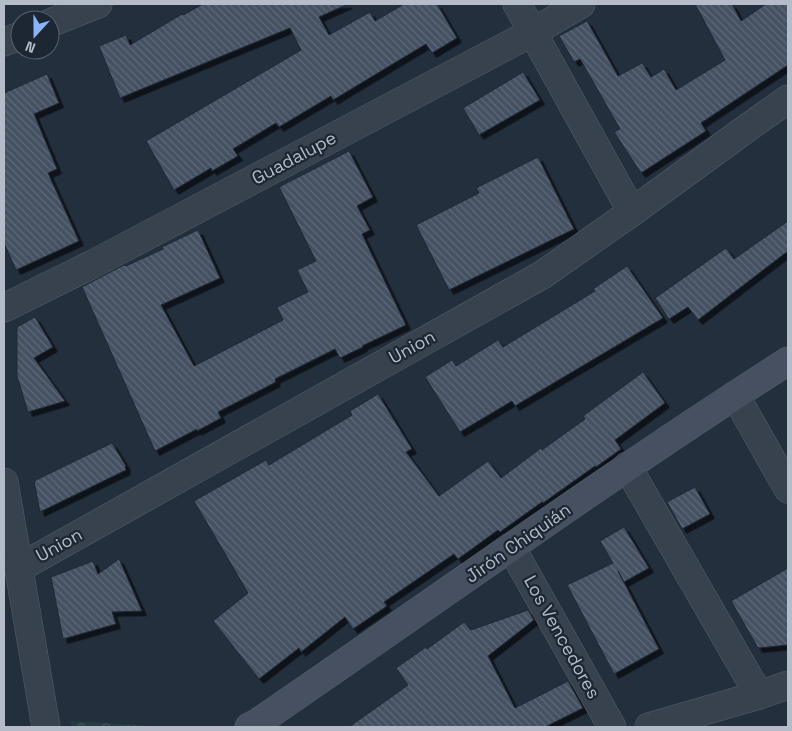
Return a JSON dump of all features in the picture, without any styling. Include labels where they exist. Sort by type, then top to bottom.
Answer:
[{"type":"street","points":[[60,19],[98,4]]},
{"type":"street","points":[[518,4],[632,212]]},
{"type":"street","name":"Guadalupe","points":[[4,308],[102,259],[533,32],[581,4]]},
{"type":"street","name":"Union","points":[[19,568],[542,275],[788,98]]},
{"type":"street","name":"Jirón Chiquián","points":[[255,726],[627,466],[788,361]]},
{"type":"street","points":[[735,395],[788,489]]},
{"type":"street","points":[[627,466],[758,695]]},
{"type":"street","points":[[5,493],[46,727]]},
{"type":"street","name":"Los Vencedores","points":[[511,547],[612,727]]},
{"type":"street","points":[[649,727],[788,685]]},
{"type":"green space","points":[[70,721],[166,727],[72,727]]},
{"type":"building","points":[[203,4],[348,4],[319,17],[329,35],[370,12],[375,21],[404,4],[437,4],[457,38],[432,53],[426,44],[333,100],[331,96],[279,127],[276,123],[233,149],[238,156],[212,171],[211,168],[174,190],[146,141],[301,50],[290,28],[120,98],[99,46],[126,35],[130,45],[182,14]]},
{"type":"building","points":[[695,4],[732,4],[741,21],[766,4],[788,4],[788,65],[701,123],[706,131],[641,173],[614,132],[620,129],[580,59],[574,62],[559,36],[587,21],[618,76],[642,63],[651,77],[664,69],[676,90],[725,60]]},
{"type":"building","points":[[523,72],[540,100],[479,135],[463,108]]},
{"type":"building","points":[[47,74],[59,103],[34,114],[57,169],[48,173],[79,241],[16,270],[4,243],[4,93]]},
{"type":"building","points":[[349,151],[373,197],[357,206],[370,230],[362,234],[406,325],[340,358],[335,349],[275,379],[276,382],[218,412],[221,418],[155,451],[82,287],[122,266],[126,266],[163,249],[162,247],[198,230],[220,278],[161,305],[194,366],[283,320],[277,307],[308,292],[297,270],[316,261],[279,187]]},
{"type":"building","points":[[538,157],[574,229],[449,290],[416,225],[479,193],[476,188]]},
{"type":"building","points":[[788,221],[788,251],[698,320],[688,307],[669,319],[655,298],[726,248],[734,259]]},
{"type":"building","points":[[627,266],[663,318],[515,406],[512,401],[460,432],[425,377],[452,360],[456,366],[498,340],[503,347],[595,291],[593,289]]},
{"type":"building","points":[[35,317],[53,347],[34,358],[65,401],[28,412],[17,376],[17,327]]},
{"type":"building","points":[[643,372],[665,403],[615,440],[621,449],[500,532],[498,530],[458,559],[454,554],[384,602],[387,606],[353,629],[345,617],[301,652],[299,648],[259,679],[213,621],[248,593],[194,501],[266,460],[269,465],[352,415],[350,411],[378,394],[412,449],[406,452],[439,496],[488,461],[501,478],[541,448],[542,450],[585,419],[583,416]]},
{"type":"building","points":[[112,443],[126,466],[126,470],[40,512],[34,481]]},
{"type":"building","points":[[695,487],[710,514],[682,529],[667,502]]},
{"type":"building","points":[[624,527],[649,568],[624,582],[618,571],[659,649],[614,674],[567,585],[613,563],[600,541]]},
{"type":"building","points":[[119,559],[142,611],[112,612],[116,624],[63,639],[51,577],[93,561],[98,574]]},
{"type":"building","points":[[788,568],[788,645],[758,648],[731,601]]},
{"type":"building","points":[[528,610],[534,620],[488,656],[515,708],[568,681],[583,708],[545,727],[349,727],[408,685],[396,668],[426,647],[427,649],[464,622],[471,630]]}]
